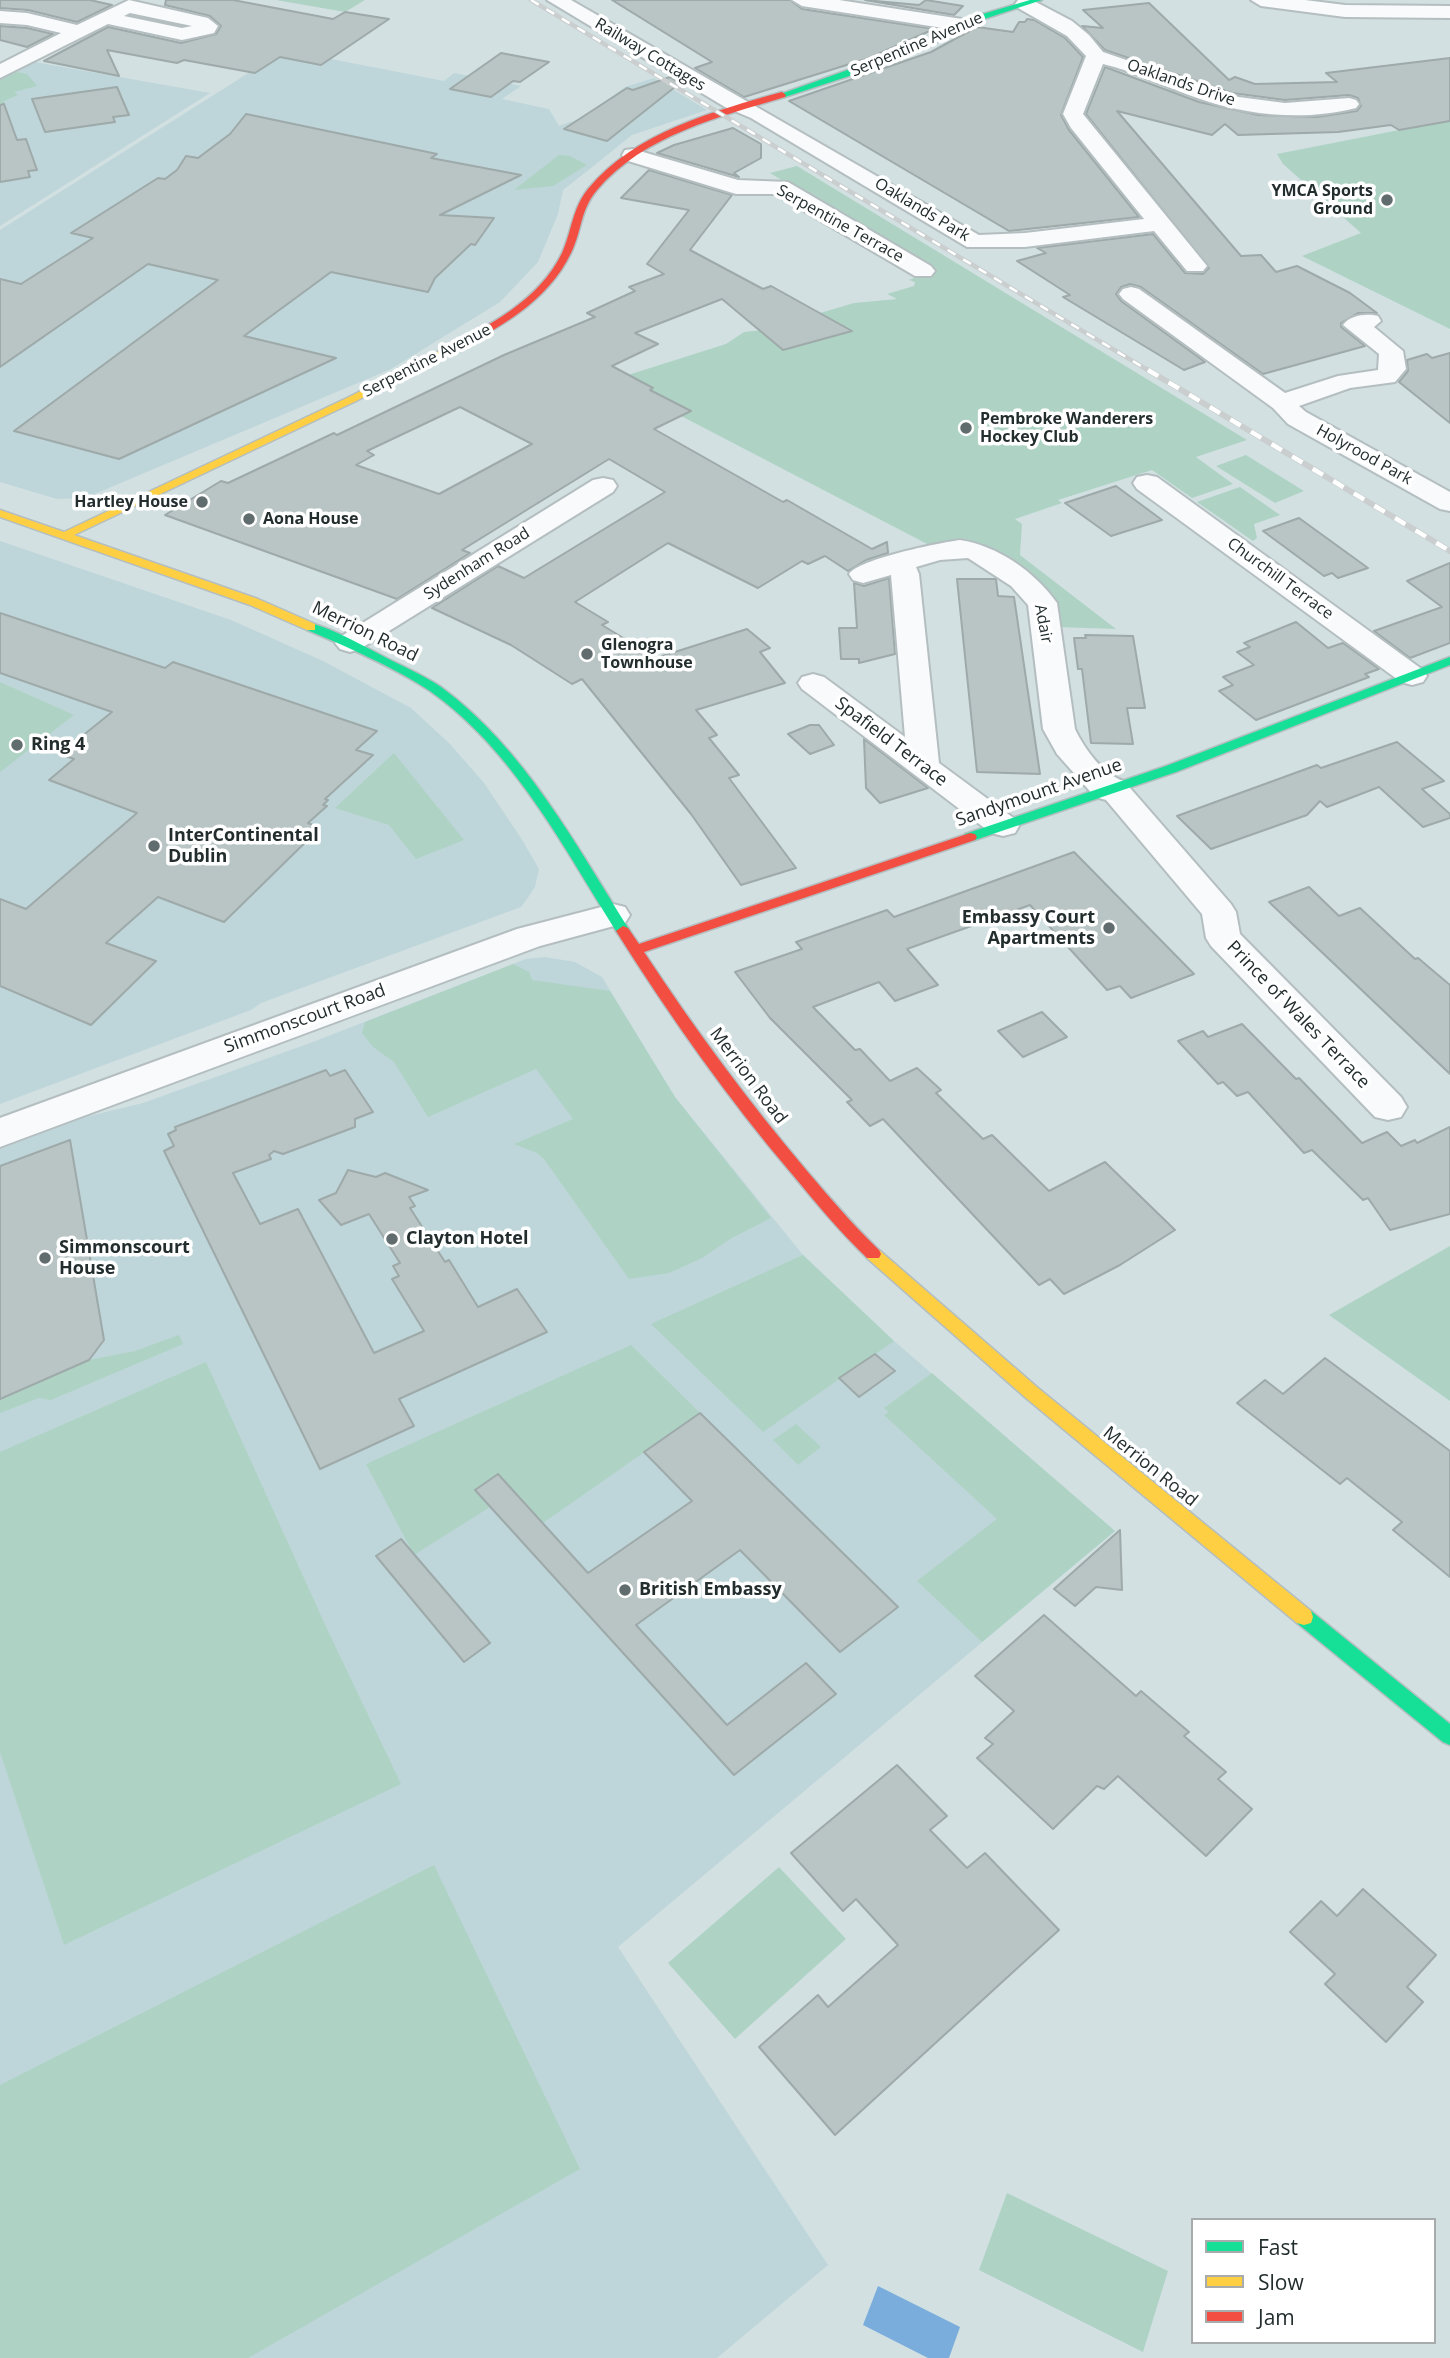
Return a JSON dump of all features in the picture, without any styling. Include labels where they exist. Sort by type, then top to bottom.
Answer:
[{"type":"street","name":"Railway Cottages","points":[[557,0],[744,108]]},
{"type":"street","points":[[802,0],[962,25]]},
{"type":"street","points":[[1261,0],[1345,10],[1394,7],[1450,12]]},
{"type":"street","name":"Serpentine Avenue","points":[[64,536],[162,487],[405,374],[505,320],[541,288],[559,267],[567,252],[580,208],[608,173],[632,155],[698,122],[877,64],[923,46],[962,25],[1032,2]]},
{"type":"street","points":[[1032,2],[1091,47],[1096,57],[1073,114],[1078,124],[1158,224],[1195,266]]},
{"type":"street","points":[[0,72],[132,3],[208,26],[207,29],[182,34],[106,18]]},
{"type":"street","points":[[0,17],[27,19],[79,31]]},
{"type":"street","points":[[4,48],[32,54]]},
{"type":"street","name":"Oaklands Drive","points":[[1096,57],[1120,61],[1198,92],[1246,105],[1286,108],[1349,104]]},
{"type":"street","name":"Oaklands Park","points":[[744,108],[975,242],[1025,240],[1158,224]]},
{"type":"street","name":"Serpentine Terrace","points":[[632,155],[736,187],[780,187],[923,271]]},
{"type":"street","name":"Holyrood Park","points":[[1131,295],[1282,403],[1297,418],[1450,503]]},
{"type":"street","points":[[1282,403],[1347,382],[1386,377],[1393,369],[1391,351],[1356,325],[1369,321]]},
{"type":"street","name":"Churchill Terrace","points":[[1147,483],[1412,676]]},
{"type":"street","name":"Sydenham Road","points":[[350,643],[603,486]]},
{"type":"street","name":"Merrion Road","points":[[0,513],[254,602],[350,643],[436,690],[482,729],[526,781],[635,950],[724,1081],[856,1238],[964,1336],[1096,1448],[1450,1737]]},
{"type":"street","name":"Adair","points":[[863,573],[899,561],[948,550],[977,551],[1021,580],[1042,603],[1059,729],[1068,747],[1109,789]]},
{"type":"street","points":[[899,561],[905,574],[924,768]]},
{"type":"street","name":"Sandymount Avenue","points":[[635,950],[1183,765],[1450,661]]},
{"type":"street","name":"Spafield Terrace","points":[[813,683],[1003,826]]},
{"type":"street","name":"Prince of Wales Terrace","points":[[1109,789],[1219,912],[1223,938],[1388,1107]]},
{"type":"street","name":"Simmonscourt Road","points":[[0,1133],[516,942],[613,915]]},
{"type":"shaded area","points":[[345,12],[389,19],[331,59],[444,81],[454,73],[521,86],[502,99],[549,109],[559,126],[582,118],[625,87],[654,78],[707,110],[632,135],[563,190],[558,214],[538,262],[500,302],[391,369],[85,498],[57,499],[0,482],[0,230]]},
{"type":"shaded area","points":[[29,61],[210,93],[0,226],[0,77]]},
{"type":"shaded area","points":[[0,541],[231,620],[323,661],[411,708],[450,744],[484,783],[539,869],[535,887],[521,907],[261,1003],[251,1010],[0,1104]]},
{"type":"shaded area","points":[[545,957],[575,962],[602,977],[675,1097],[803,1255],[894,1341],[1115,1531],[618,1947],[828,2265],[717,2358],[0,2358],[0,1149],[85,1117],[143,1103],[313,1042],[526,959]]},
{"type":"green space","points":[[276,0],[365,0],[345,12]]},
{"type":"green space","points":[[10,71],[27,74],[37,86],[14,92],[18,95],[4,101],[6,109],[0,110],[0,77]]},
{"type":"green space","name":"YMCA Sports Ground","points":[[1450,120],[1450,329],[1302,256],[1361,233],[1283,164],[1277,154]]},
{"type":"green space","points":[[559,155],[570,156],[587,165],[553,186],[514,190]]},
{"type":"green space","name":"Pembroke Wanderers Hockey Club","points":[[797,166],[1247,440],[1196,457],[1233,484],[1192,498],[1152,470],[1058,500],[1062,503],[1015,519],[1022,524],[1020,555],[1116,629],[1056,627],[999,556],[931,546],[612,380],[726,344],[744,332],[763,330],[854,303],[897,299],[887,294],[914,286],[915,282],[909,280],[931,271],[770,173]]},
{"type":"green space","points":[[1246,455],[1304,491],[1275,503],[1216,466]]},
{"type":"green space","points":[[1240,487],[1280,515],[1254,524],[1257,538],[1253,541],[1197,502]]},
{"type":"green space","name":"Ring 4","points":[[0,682],[74,715],[0,772]]},
{"type":"green space","points":[[394,753],[464,840],[416,859],[389,825],[335,808]]},
{"type":"green space","points":[[513,964],[529,972],[532,980],[610,991],[675,1097],[771,1218],[730,1239],[702,1258],[669,1273],[629,1279],[544,1159],[537,1153],[514,1144],[573,1119],[536,1069],[428,1117],[394,1062],[373,1047],[362,1033],[365,1022]]},
{"type":"green space","points":[[1450,1246],[1450,1401],[1329,1315]]},
{"type":"green space","points":[[803,1255],[894,1341],[763,1432],[651,1324]]},
{"type":"green space","points":[[179,1335],[183,1344],[51,1400],[39,1398],[0,1413],[0,1399],[89,1360],[135,1351]]},
{"type":"green space","points":[[631,1345],[700,1413],[543,1523],[498,1475],[475,1490],[490,1507],[414,1555],[366,1464]]},
{"type":"green space","points":[[206,1362],[327,1629],[401,1784],[64,1945],[0,1752],[0,1452]]},
{"type":"green space","points":[[932,1373],[1115,1531],[982,1642],[917,1581],[997,1519],[884,1415],[889,1412],[884,1408]]},
{"type":"green space","points":[[796,1424],[821,1447],[798,1465],[773,1440]]},
{"type":"green space","points":[[434,1865],[580,2169],[248,2358],[0,2358],[0,2085]]},
{"type":"green space","points":[[779,1867],[846,1939],[735,2039],[668,1963]]},
{"type":"green space","points":[[1007,2193],[1168,2271],[1143,2352],[979,2270]]},
{"type":"water","points":[[878,2286],[960,2327],[949,2358],[928,2358],[863,2325]]},
{"type":"building","points":[[0,0],[90,0],[112,5],[77,22],[28,10],[0,8]]},
{"type":"building","points":[[166,0],[233,0],[333,19],[345,12],[389,19],[321,65],[280,57],[255,73],[107,50],[119,76],[44,61],[108,27],[181,43],[216,34],[221,26],[210,16],[165,5]]},
{"type":"building","points":[[612,0],[790,0],[802,9],[934,29],[869,58],[744,97],[695,68],[712,62]]},
{"type":"building","points":[[865,0],[919,5],[926,0],[963,6],[954,15]]},
{"type":"building","points":[[1149,3],[1229,80],[1235,77],[1255,84],[1337,82],[1326,73],[1450,58],[1450,121],[1399,130],[1391,125],[1338,132],[1238,135],[1225,124],[1212,135],[1117,111],[1241,256],[1261,255],[1276,272],[1297,266],[1350,293],[1377,313],[1358,313],[1341,323],[1341,327],[1365,346],[1263,374],[1141,287],[1130,284],[1121,287],[1116,294],[1121,301],[1205,362],[1184,370],[1063,297],[1070,295],[1017,261],[1046,253],[1037,248],[1153,234],[1185,273],[1203,274],[1209,268],[1086,114],[1105,67],[1199,102],[1258,115],[1317,117],[1357,111],[1361,106],[1358,98],[1349,95],[1285,100],[1232,93],[1105,50],[1082,26],[1103,28],[1083,10]]},
{"type":"building","points":[[1027,19],[1034,20],[1065,38],[1083,57],[1061,115],[1069,130],[1139,217],[1009,231],[789,101],[931,52],[977,27],[1013,32],[1019,22],[1025,22]]},
{"type":"building","points":[[0,26],[53,34],[27,47],[0,40]]},
{"type":"building","points":[[501,53],[549,62],[520,82],[513,81],[491,97],[450,89]]},
{"type":"building","points":[[670,77],[680,83],[607,141],[564,129],[627,88],[633,90]]},
{"type":"building","points":[[117,87],[129,115],[113,117],[115,122],[45,132],[32,99]]},
{"type":"building","points":[[4,104],[17,140],[26,139],[37,170],[28,171],[30,177],[0,182],[0,105]]},
{"type":"building","points":[[246,114],[437,154],[431,158],[521,175],[440,215],[494,218],[475,245],[471,244],[435,278],[428,292],[331,272],[244,336],[336,358],[119,459],[14,431],[218,280],[148,264],[0,367],[0,279],[21,284],[93,238],[71,233],[158,178],[165,179],[177,170],[186,156],[198,158],[230,134]]},
{"type":"building","points":[[733,128],[761,144],[761,158],[734,173],[739,177],[657,153],[674,145]]},
{"type":"building","points":[[649,170],[732,195],[690,250],[763,289],[771,286],[852,331],[783,350],[722,299],[635,333],[658,344],[612,366],[691,411],[654,429],[872,549],[887,542],[888,553],[866,560],[848,571],[825,556],[808,564],[802,561],[758,588],[668,543],[575,602],[608,622],[602,625],[656,658],[747,629],[770,648],[760,652],[785,683],[696,710],[717,735],[709,738],[739,775],[729,778],[796,868],[741,885],[691,814],[582,679],[572,684],[511,645],[432,608],[498,566],[524,578],[665,492],[609,459],[462,550],[470,553],[397,599],[165,515],[221,481],[228,483],[334,433],[337,435],[504,355],[595,317],[587,313],[635,291],[629,287],[664,274],[647,264],[689,210],[621,198]],"holes":[[[460,407],[532,444],[439,494],[356,465],[374,455],[367,451]]]},
{"type":"building","points":[[1450,353],[1450,423],[1399,382],[1408,371],[1407,360],[1427,354],[1432,358]]},
{"type":"building","points":[[1116,486],[1162,520],[1111,536],[1065,503]]},
{"type":"building","points":[[1299,518],[1368,568],[1338,578],[1332,573],[1324,576],[1263,531]]},
{"type":"building","points":[[1450,563],[1450,643],[1410,658],[1374,631],[1442,607],[1407,581]]},
{"type":"building","points":[[889,578],[895,654],[859,663],[859,659],[841,659],[839,628],[857,628],[854,583],[864,586]]},
{"type":"building","points":[[957,579],[996,579],[998,596],[1014,597],[1040,774],[977,772]]},
{"type":"building","name":"InterContinental Dublin","points":[[0,613],[165,668],[173,662],[377,731],[356,750],[373,755],[325,799],[328,800],[323,805],[327,806],[308,823],[320,828],[224,922],[158,897],[106,943],[156,961],[91,1025],[0,986],[0,899],[26,909],[137,813],[49,780],[74,759],[60,754],[112,712],[0,673]]},
{"type":"building","points":[[1296,622],[1328,648],[1343,643],[1379,669],[1365,674],[1369,677],[1256,720],[1219,691],[1233,685],[1223,677],[1254,665],[1237,652],[1250,647],[1244,643]]},
{"type":"building","points":[[1085,635],[1133,636],[1145,708],[1127,708],[1133,744],[1091,743],[1082,669],[1078,669],[1074,638],[1086,638]]},
{"type":"building","points":[[810,725],[819,725],[834,745],[810,754],[788,734]]},
{"type":"building","points":[[864,739],[928,788],[880,803],[866,788]]},
{"type":"building","points":[[1397,742],[1444,781],[1422,789],[1450,814],[1450,818],[1423,827],[1379,787],[1327,807],[1320,801],[1307,815],[1211,849],[1177,816],[1317,765],[1321,768]]},
{"type":"building","points":[[1074,852],[1194,974],[1131,998],[1120,986],[1107,990],[1030,905],[907,949],[938,985],[895,1001],[879,982],[813,1007],[855,1050],[860,1049],[890,1081],[917,1068],[941,1090],[936,1093],[983,1139],[992,1135],[1049,1191],[1105,1162],[1175,1230],[1120,1265],[1064,1294],[1050,1279],[1039,1285],[883,1119],[870,1126],[847,1102],[852,1100],[770,1018],[735,972],[802,949],[796,942],[887,910],[894,917]]},
{"type":"building","points":[[1309,887],[1339,916],[1360,908],[1415,959],[1418,958],[1450,985],[1450,1074],[1269,902]]},
{"type":"building","points":[[1042,1012],[1067,1037],[1023,1057],[998,1031]]},
{"type":"building","points":[[1242,1024],[1362,1143],[1387,1132],[1401,1146],[1415,1140],[1417,1143],[1450,1127],[1450,1214],[1390,1230],[1368,1198],[1363,1200],[1312,1150],[1304,1153],[1248,1092],[1237,1096],[1223,1082],[1218,1084],[1178,1041],[1203,1031],[1208,1037]]},
{"type":"building","points":[[326,1070],[330,1076],[345,1070],[373,1112],[355,1119],[355,1127],[283,1154],[274,1151],[269,1155],[271,1159],[233,1173],[260,1224],[298,1209],[374,1353],[424,1331],[392,1279],[399,1276],[393,1266],[400,1263],[369,1214],[341,1225],[319,1200],[336,1193],[348,1170],[376,1177],[385,1173],[428,1190],[409,1197],[415,1206],[410,1208],[445,1262],[449,1260],[478,1307],[517,1289],[547,1332],[399,1399],[414,1426],[320,1469],[164,1151],[174,1146],[168,1134],[176,1130],[175,1127]]},
{"type":"building","name":"Simmonscourt House","points":[[70,1140],[104,1340],[89,1360],[0,1399],[0,1166]]},
{"type":"building","points":[[875,1354],[895,1371],[859,1397],[839,1378]]},
{"type":"building","points":[[1325,1358],[1450,1451],[1450,1577],[1393,1530],[1402,1522],[1347,1478],[1340,1484],[1237,1403],[1265,1380],[1283,1394]]},
{"type":"building","name":"British Embassy","points":[[700,1413],[898,1607],[840,1652],[740,1550],[636,1625],[727,1725],[806,1663],[836,1694],[734,1775],[475,1490],[498,1474],[588,1573],[692,1501],[644,1452]]},
{"type":"building","points":[[1120,1530],[1122,1590],[1096,1587],[1075,1606],[1054,1589]]},
{"type":"building","points":[[401,1539],[490,1643],[464,1662],[376,1556]]},
{"type":"building","points":[[1044,1615],[1136,1696],[1141,1691],[1189,1732],[1184,1736],[1226,1772],[1218,1779],[1252,1809],[1206,1856],[1118,1776],[1104,1789],[1097,1786],[1053,1829],[977,1758],[993,1744],[985,1738],[1014,1711],[975,1676]]},
{"type":"building","points":[[897,1765],[947,1816],[930,1830],[967,1868],[985,1853],[1059,1930],[835,2135],[759,2047],[818,1995],[828,2007],[898,1945],[856,1899],[843,1911],[791,1853]]},
{"type":"building","points":[[1363,1889],[1436,1955],[1407,1987],[1423,2002],[1386,2042],[1325,1984],[1335,1974],[1290,1932],[1321,1901],[1337,1916]]},
{"type":"railway","points":[[531,0],[1151,372]]},
{"type":"railway","points":[[1148,370],[1450,551]]},
{"type":"traffic: fast","points":[[782,95],[923,46],[969,21],[1038,0]]},
{"type":"traffic: fast","points":[[311,627],[426,683],[468,717],[519,773],[541,803],[623,931]]},
{"type":"traffic: fast","points":[[970,837],[1171,769],[1450,661]]},
{"type":"traffic: fast","points":[[1304,1617],[1450,1736]]},
{"type":"traffic: slow","points":[[64,536],[353,399],[447,351]]},
{"type":"traffic: slow","points":[[0,513],[254,602],[311,627]]},
{"type":"traffic: slow","points":[[873,1254],[1032,1393],[1304,1617]]},
{"type":"traffic: jam","points":[[447,351],[515,312],[544,286],[566,254],[582,204],[599,182],[625,159],[666,135],[782,95]]},
{"type":"traffic: jam","points":[[635,950],[970,837]]},
{"type":"traffic: jam","points":[[623,931],[732,1089],[838,1218],[873,1254]]},
{"type":"place","name":"YMCA Sports Ground","points":[[1387,200]]},
{"type":"place","name":"Pembroke Wanderers Hockey Club","points":[[966,428]]},
{"type":"place","name":"Hartley House","points":[[202,502]]},
{"type":"place","name":"Aona House","points":[[249,519]]},
{"type":"place","name":"Glenogra Townhouse","points":[[587,654]]},
{"type":"place","name":"Ring 4","points":[[17,745]]},
{"type":"place","name":"InterContinental Dublin","points":[[154,846]]},
{"type":"place","name":"Embassy Court Apartments","points":[[1109,928]]},
{"type":"place","name":"Clayton Hotel","points":[[392,1239]]},
{"type":"place","name":"Simmonscourt House","points":[[45,1258]]},
{"type":"place","name":"British Embassy","points":[[625,1590]]}]
